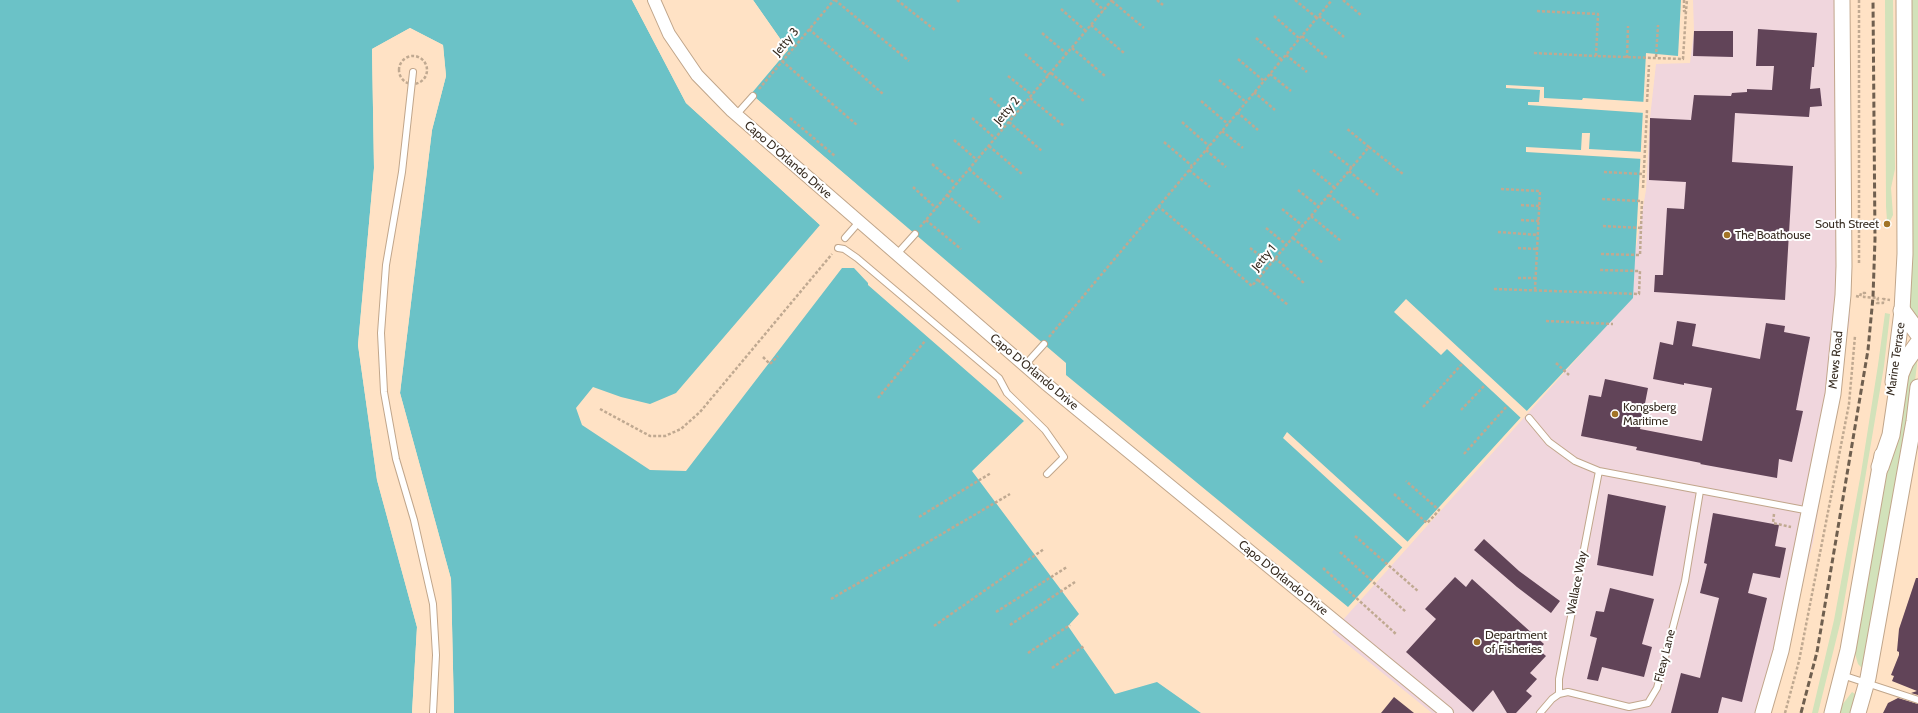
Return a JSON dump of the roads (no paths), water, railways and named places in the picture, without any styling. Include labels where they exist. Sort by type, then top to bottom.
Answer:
[{"type":"main road","points":[[1903,306],[1918,333]]},
{"type":"main road","points":[[1880,467],[1891,435],[1900,374],[1905,362],[1918,344]]},
{"type":"street","name":"Capo D'Orlando Drive","points":[[654,0],[669,34],[697,75],[736,115],[1025,365],[1446,713]]},
{"type":"street","name":"Mews Road","points":[[1763,713],[1781,651],[1833,394],[1843,295],[1842,0]]},
{"type":"street","name":"Marine Terrace","points":[[1832,713],[1848,650],[1880,467],[1903,306],[1905,254],[1904,0]]},
{"type":"street","points":[[1858,713],[1867,682],[1916,422],[1918,387]]},
{"type":"lane","points":[[413,72],[402,172],[386,265],[381,333],[384,392],[396,459],[414,520],[433,604],[436,655],[433,713]]},
{"type":"lane","points":[[736,115],[753,96]]},
{"type":"lane","points":[[845,238],[859,222]]},
{"type":"lane","points":[[897,254],[915,234]]},
{"type":"lane","points":[[838,248],[844,249],[857,258],[999,378],[1007,393],[1045,430],[1064,457],[1047,474]]},
{"type":"lane","points":[[1025,365],[1044,344]]},
{"type":"lane","points":[[1529,418],[1549,442],[1574,462],[1599,471],[1810,511]]},
{"type":"lane","name":"Wallace Way","points":[[1559,694],[1559,679],[1599,471]]},
{"type":"lane","name":"Fleay Lane","points":[[1559,694],[1568,692],[1580,694],[1629,708],[1648,703],[1657,688],[1685,581],[1700,491]]},
{"type":"lane","points":[[1842,675],[1918,700]]},
{"type":"lane","points":[[1540,713],[1552,699],[1559,694]]},
{"type":"water","points":[[0,0],[632,0],[686,103],[820,225],[676,393],[650,404],[621,397],[593,387],[576,408],[582,425],[650,470],[686,471],[842,268],[854,268],[868,283],[868,285],[1024,421],[972,471],[1079,614],[1068,626],[1115,694],[1157,682],[1201,713],[454,713],[451,579],[400,393],[432,130],[446,76],[443,45],[410,28],[372,49],[374,168],[358,345],[377,480],[417,627],[412,713],[0,713]]},
{"type":"water","points":[[753,0],[1681,0],[1678,56],[1646,53],[1633,298],[1523,415],[1348,607],[1066,375],[1066,363],[750,93],[788,50]]},
{"type":"railway","points":[[1801,713],[1817,652],[1868,350],[1873,297],[1875,239],[1873,0]]},
{"type":"place","name":"South Street","points":[[1887,224]]},
{"type":"place","name":"The Boathouse","points":[[1727,235]]},
{"type":"place","name":"Kongsberg Maritime","points":[[1615,414]]},
{"type":"place","name":"Department of Fisheries","points":[[1477,642]]}]
